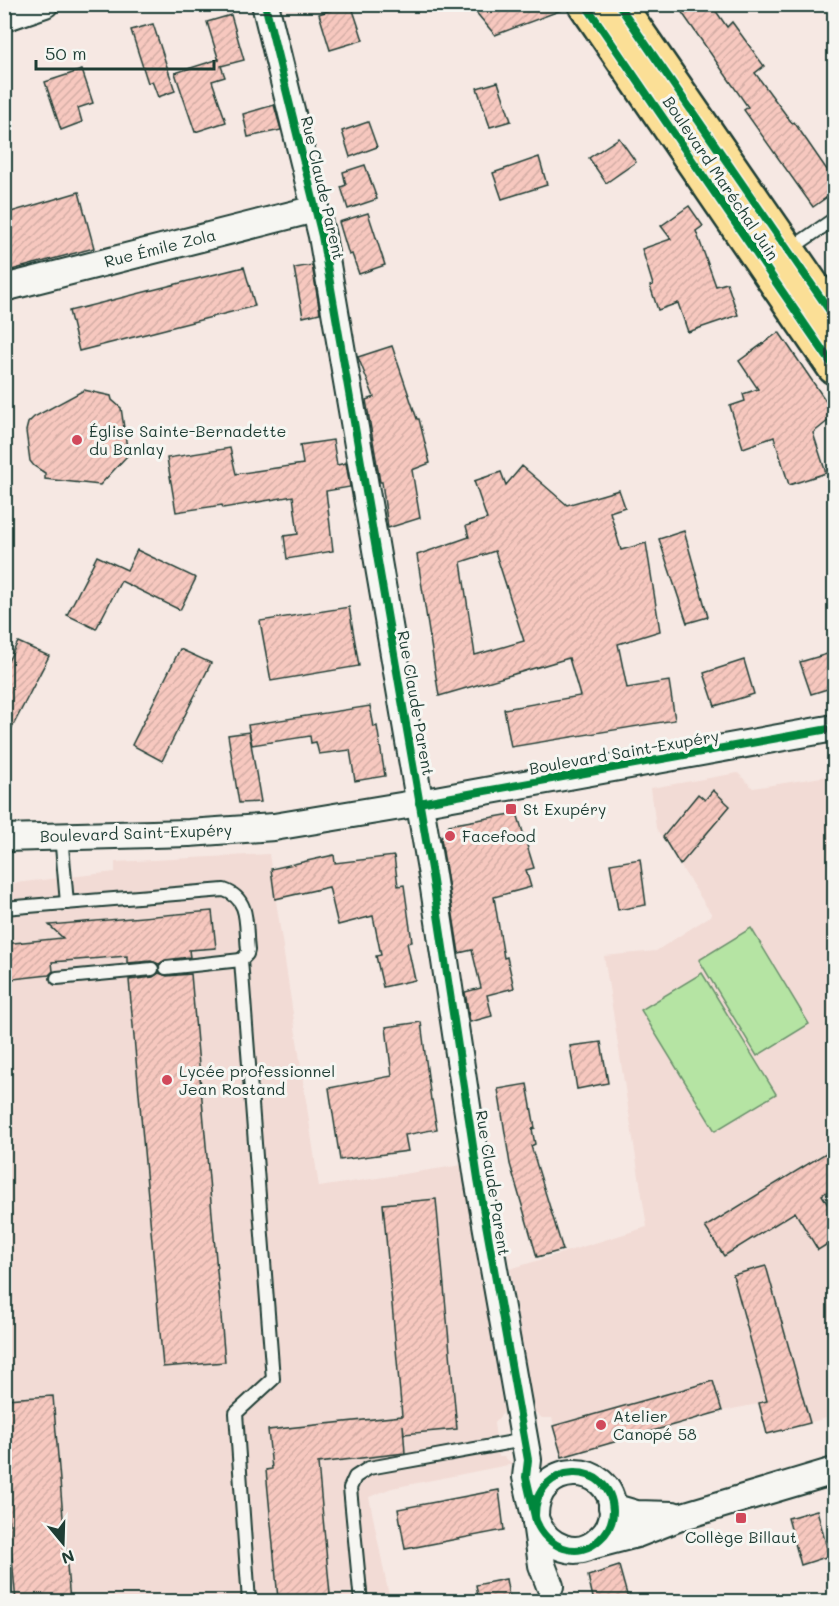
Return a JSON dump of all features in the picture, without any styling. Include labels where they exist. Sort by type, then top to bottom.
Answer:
[{"type":"main road","name":"Boulevard Maréchal Juin","points":[[585,4],[834,367]]},
{"type":"main road","name":"Boulevard Maréchal Juin","points":[[618,4],[834,317]]},
{"type":"street","points":[[4,18],[45,4]]},
{"type":"street","name":"Rue Claude Parent","points":[[265,4],[315,209],[351,400],[438,908],[478,1179],[528,1460],[526,1477],[536,1519],[542,1565],[552,1594]]},
{"type":"street","name":"Rue Émile Zola","points":[[4,288],[315,209]]},
{"type":"street","name":"Boulevard Saint-Exupéry","points":[[4,838],[189,833],[274,827],[834,728]]},
{"type":"street","points":[[577,1548],[597,1542],[609,1527],[612,1507],[610,1497],[601,1483],[586,1474],[570,1473],[554,1478],[543,1488],[536,1502],[536,1519],[542,1533],[550,1542],[577,1548],[637,1534],[682,1516],[834,1471]]},
{"type":"street","points":[[612,1507],[636,1514],[682,1516]]},
{"type":"street","name":"Rue Claude Parent","points":[[552,1594],[551,1564],[557,1556],[577,1548]]},
{"type":"lane","points":[[788,250],[834,219]]},
{"type":"lane","points":[[61,835],[67,903]]},
{"type":"lane","points":[[4,908],[214,890],[224,890],[240,899],[244,908],[248,950],[241,960],[166,968]]},
{"type":"lane","points":[[241,960],[273,1379],[236,1413],[249,1602]]},
{"type":"lane","points":[[57,978],[152,969]]},
{"type":"lane","points":[[361,1602],[350,1488],[354,1477],[369,1468],[524,1440]]},
{"type":"shaded area","points":[[738,773],[753,788],[834,775],[834,1416],[767,1434],[758,1404],[722,1411],[562,1457],[552,1418],[542,1418],[533,1410],[510,1269],[647,1227],[604,956],[656,951],[712,915],[656,828],[651,788]]},
{"type":"shaded area","points":[[269,854],[319,1187],[462,1165],[504,1412],[494,1423],[499,1457],[504,1457],[513,1464],[392,1488],[369,1497],[390,1601],[5,1602],[5,884],[115,872],[115,862]]},
{"type":"green space","points":[[751,928],[809,1024],[757,1056],[699,960]]},
{"type":"green space","points":[[702,973],[776,1094],[715,1131],[641,1010]]},
{"type":"building","points":[[351,4],[363,40],[330,50],[319,14]]},
{"type":"building","points":[[469,4],[566,4],[567,8],[495,35]]},
{"type":"building","points":[[676,4],[711,4],[727,27],[732,22],[764,66],[755,73],[792,123],[794,122],[834,180],[834,192],[813,207],[744,110],[748,107]]},
{"type":"building","points":[[231,15],[244,60],[221,66],[225,77],[212,81],[226,122],[195,132],[175,73],[218,59],[207,22]]},
{"type":"building","points":[[153,24],[175,91],[158,97],[152,81],[148,83],[131,30]]},
{"type":"building","points":[[82,70],[93,103],[78,108],[82,122],[61,130],[45,82]]},
{"type":"building","points":[[498,82],[511,121],[490,127],[477,88]]},
{"type":"building","points":[[274,105],[281,130],[248,137],[243,114]]},
{"type":"building","points":[[368,122],[377,147],[350,157],[342,131]]},
{"type":"building","points":[[619,138],[636,162],[606,183],[589,158]]},
{"type":"building","points":[[539,157],[547,185],[502,199],[493,173]]},
{"type":"building","points":[[365,165],[377,199],[348,209],[341,187],[346,185],[343,172]]},
{"type":"building","points":[[79,192],[94,248],[4,272],[4,214]]},
{"type":"building","points":[[689,206],[703,226],[696,231],[716,286],[727,283],[738,315],[688,332],[678,303],[658,310],[642,249],[671,239],[661,226]]},
{"type":"building","points":[[368,213],[385,265],[359,274],[352,254],[349,255],[339,222]]},
{"type":"building","points":[[312,265],[320,313],[303,317],[294,268]]},
{"type":"building","points":[[244,267],[255,306],[79,351],[69,311]]},
{"type":"building","points":[[779,332],[834,413],[834,416],[813,433],[826,473],[789,485],[774,437],[743,448],[730,406],[745,401],[743,394],[758,389],[739,361]]},
{"type":"building","points":[[392,346],[417,419],[419,419],[430,463],[412,470],[420,518],[388,528],[382,482],[380,482],[366,400],[374,397],[358,357]]},
{"type":"building","name":"Église Sainte-Bernadette du Banlay","points":[[84,390],[111,396],[121,408],[127,456],[100,485],[45,479],[45,473],[30,461],[26,431],[28,423],[34,417]]},
{"type":"building","points":[[333,440],[337,465],[346,463],[350,487],[326,491],[333,551],[287,559],[284,536],[298,534],[293,496],[223,508],[222,505],[176,512],[167,458],[230,448],[236,474],[303,464],[300,445]]},
{"type":"building","points":[[522,466],[567,505],[619,490],[625,507],[610,512],[621,550],[646,543],[660,631],[618,644],[627,688],[669,681],[675,720],[511,747],[504,709],[580,696],[569,658],[439,696],[417,555],[469,537],[466,526],[487,519],[474,481],[501,472],[506,485]],"holes":[[[495,551],[524,641],[475,655],[461,562]]]},
{"type":"building","points":[[684,531],[708,617],[687,623],[659,539]]},
{"type":"building","points":[[137,550],[196,578],[180,610],[121,581],[96,629],[67,615],[97,556],[127,570]]},
{"type":"building","points":[[349,607],[359,666],[271,681],[260,621]]},
{"type":"building","points":[[18,642],[49,656],[4,743],[4,669]]},
{"type":"building","points":[[180,649],[211,663],[162,761],[132,745]]},
{"type":"building","points":[[834,652],[834,687],[811,694],[800,662]]},
{"type":"building","points":[[744,660],[754,694],[715,706],[704,673]]},
{"type":"building","points":[[370,706],[374,727],[377,726],[385,776],[355,781],[350,750],[319,754],[316,742],[311,743],[310,736],[252,745],[248,725]]},
{"type":"building","points":[[249,732],[261,802],[239,803],[228,735]]},
{"type":"building","points":[[713,790],[730,806],[680,865],[663,837],[698,794],[705,800]]},
{"type":"building","points":[[517,813],[534,868],[526,870],[531,887],[494,897],[504,958],[507,957],[514,988],[487,995],[492,1016],[470,1022],[465,992],[481,988],[472,950],[459,953],[441,838],[449,825]]},
{"type":"building","points":[[334,855],[335,863],[394,856],[398,886],[404,885],[412,942],[407,943],[415,980],[383,987],[376,956],[381,955],[373,916],[338,925],[329,887],[275,899],[271,869]]},
{"type":"building","points":[[640,859],[646,905],[618,910],[610,864]]},
{"type":"building","points":[[212,911],[216,948],[189,950],[190,957],[165,960],[159,964],[151,961],[127,963],[127,956],[52,962],[53,971],[49,975],[4,980],[4,944],[63,938],[49,925]]},
{"type":"building","points":[[159,973],[167,976],[191,974],[225,1362],[163,1367],[129,980],[153,977]]},
{"type":"building","points":[[421,1022],[437,1129],[405,1135],[408,1151],[340,1160],[329,1088],[392,1076],[386,1027]]},
{"type":"building","points":[[601,1042],[608,1083],[577,1089],[570,1046]]},
{"type":"building","points":[[527,1084],[535,1128],[532,1129],[535,1144],[531,1146],[563,1250],[537,1257],[510,1164],[498,1089]]},
{"type":"building","points":[[834,1148],[834,1187],[822,1195],[834,1215],[834,1240],[818,1250],[795,1212],[724,1256],[705,1227]]},
{"type":"building","points":[[436,1199],[457,1429],[404,1434],[403,1425],[405,1453],[318,1463],[330,1594],[278,1599],[266,1470],[272,1469],[268,1430],[402,1416],[383,1204]]},
{"type":"building","points":[[766,1266],[810,1423],[767,1434],[759,1403],[767,1401],[733,1275]]},
{"type":"building","points":[[713,1381],[722,1411],[562,1457],[553,1426]]},
{"type":"building","points":[[53,1396],[70,1602],[16,1602],[4,1472],[4,1399]]},
{"type":"building","points":[[499,1490],[504,1530],[405,1549],[398,1509]]},
{"type":"building","points":[[817,1510],[829,1556],[801,1565],[788,1518]]},
{"type":"building","points":[[619,1566],[629,1602],[594,1602],[588,1576]]},
{"type":"building","points":[[506,1579],[510,1602],[479,1602],[476,1585]]},
{"type":"cycle path","points":[[265,4],[322,236],[432,875],[478,1179],[528,1460],[526,1477],[536,1521],[547,1538],[555,1544],[573,1550],[582,1549],[591,1546],[605,1533],[611,1523],[613,1511],[609,1494],[600,1482],[588,1475],[573,1473],[559,1476],[547,1484],[538,1498],[535,1516]]},
{"type":"cycle path","points":[[585,4],[834,367]]},
{"type":"cycle path","points":[[618,4],[834,317]]},
{"type":"cycle path","points":[[419,803],[834,728]]},
{"type":"place","name":"Église Sainte-Bernadette du Banlay","points":[[77,440]]},
{"type":"place","name":"St Exupéry","points":[[511,809]]},
{"type":"place","name":"Facefood","points":[[450,836]]},
{"type":"place","name":"Lycée professionnel Jean Rostand","points":[[167,1080]]},
{"type":"place","name":"Atelier Canopé 58","points":[[601,1425]]},
{"type":"place","name":"Collège Billaut","points":[[741,1518]]}]
